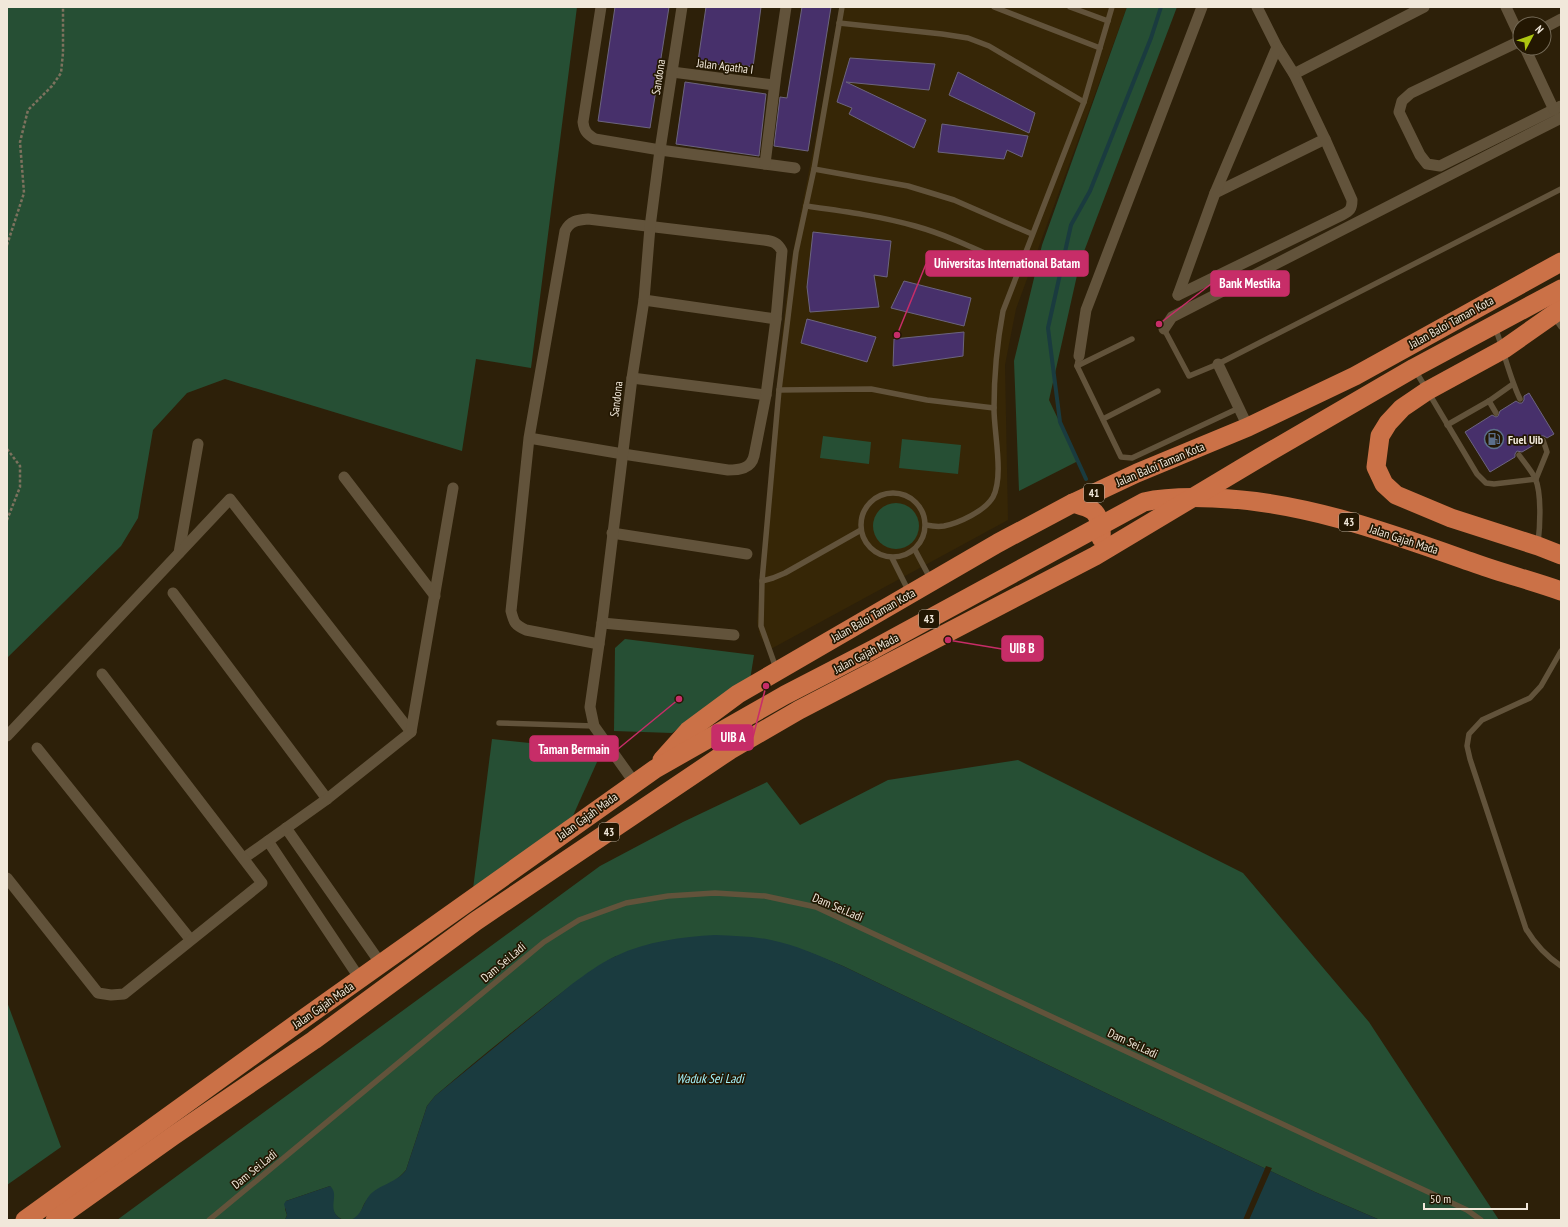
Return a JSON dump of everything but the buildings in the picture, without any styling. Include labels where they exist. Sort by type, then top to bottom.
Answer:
[{"type":"highway","name":"Jalan Baloi Taman Kota","points":[[655,769],[668,751],[688,731],[738,694],[931,581],[1073,503],[1137,473],[1248,427],[1355,376],[1561,262]]},
{"type":"highway","name":"Jalan Baloi Taman Kota","points":[[1196,497],[1259,458],[1414,368],[1561,289]]},
{"type":"highway","points":[[1558,317],[1428,391],[1402,408],[1388,422],[1380,436],[1376,467],[1384,484],[1396,495],[1451,518],[1561,555]]},
{"type":"highway","name":"Jalan Gajah Mada","points":[[55,1220],[173,1136],[314,1040],[476,921],[730,750],[798,710],[1095,556],[1196,497]]},
{"type":"highway","name":"Jalan Gajah Mada","points":[[25,1220],[634,782],[786,695],[874,649],[1144,502],[1160,498],[1240,498],[1303,508],[1411,541],[1561,591]]},
{"type":"highway","points":[[1073,503],[1092,510],[1099,520],[1102,533],[1101,543],[1095,556]]},
{"type":"street","points":[[601,7],[584,122],[584,129],[588,135],[595,139],[660,150],[795,168]]},
{"type":"street","name":"Sandona","points":[[634,782],[594,726],[590,708],[600,644],[612,533],[632,378],[644,300],[650,227],[660,150],[682,7]]},
{"type":"street","points":[[765,164],[774,85],[786,7]]},
{"type":"street","points":[[1078,361],[1086,310],[1202,7]]},
{"type":"street","points":[[1257,7],[1277,47],[1294,74],[1326,139],[1352,200],[1352,207],[1350,211],[1178,295],[1215,193],[1277,47]]},
{"type":"street","points":[[1294,74],[1424,7]]},
{"type":"street","points":[[1506,7],[1512,20]]},
{"type":"street","points":[[1512,44],[1411,93],[1402,101],[1399,112],[1420,155],[1427,164],[1432,166],[1440,166],[1559,111]]},
{"type":"street","points":[[1529,56],[1559,111]]},
{"type":"street","name":"Jalan Agatha I","points":[[672,72],[774,85]]},
{"type":"street","points":[[1164,329],[1172,317],[1559,111]]},
{"type":"street","points":[[1215,193],[1326,139]]},
{"type":"street","points":[[529,438],[728,470],[744,468],[753,462],[766,395],[776,319],[782,251],[779,245],[772,241],[588,219],[579,220],[568,226],[565,231],[529,438],[511,611],[514,622],[519,627],[534,633],[600,644]]},
{"type":"street","points":[[644,300],[776,319]]},
{"type":"street","points":[[1218,364],[1248,427]]},
{"type":"street","points":[[632,378],[766,395]]},
{"type":"street","points":[[179,553],[198,444]]},
{"type":"street","points":[[344,477],[435,596]]},
{"type":"street","points":[[244,858],[327,799],[411,732],[453,488]]},
{"type":"street","points":[[7,736],[230,499],[411,732]]},
{"type":"street","points":[[612,533],[747,554]]},
{"type":"street","points":[[173,593],[327,799]]},
{"type":"street","points":[[602,623],[734,635]]},
{"type":"street","points":[[7,878],[98,994],[111,995],[124,994],[262,883],[102,674]]},
{"type":"street","points":[[37,748],[190,940]]},
{"type":"street","points":[[286,828],[381,964]]},
{"type":"street","points":[[268,841],[360,979]]},
{"type":"lane","points":[[778,671],[761,626],[762,581],[779,390],[796,252],[814,169],[842,7]]},
{"type":"lane","points":[[994,7],[1100,48]]},
{"type":"lane","points":[[1070,7],[1108,21]]},
{"type":"lane","points":[[926,525],[943,526],[962,521],[982,508],[992,498],[998,482],[994,408],[997,340],[1003,311],[1084,102],[1112,7]]},
{"type":"lane","points":[[839,23],[968,38],[989,46],[1084,102]]},
{"type":"lane","points":[[814,169],[908,186],[954,200],[1032,234]]},
{"type":"lane","points":[[1164,329],[1189,376],[1218,364],[1561,189]]},
{"type":"lane","points":[[806,206],[896,221],[915,226],[936,233],[1020,269]]},
{"type":"lane","points":[[1494,325],[1504,349],[1513,384],[1520,399]]},
{"type":"lane","points":[[1132,339],[1078,361],[1103,420],[1121,457],[1132,458],[1239,408]]},
{"type":"lane","points":[[1414,368],[1477,474],[1486,483],[1494,484],[1536,479]]},
{"type":"lane","points":[[1448,425],[1489,401],[1513,384]]},
{"type":"lane","points":[[779,390],[871,389],[928,400],[994,408]]},
{"type":"lane","points":[[1103,420],[1158,391]]},
{"type":"lane","points":[[1489,401],[1496,413]]},
{"type":"lane","points":[[1536,479],[1547,452],[1543,440]]},
{"type":"lane","points":[[1519,455],[1536,479],[1540,502],[1538,546]]},
{"type":"lane","points":[[890,493],[901,494],[911,498],[919,505],[924,515],[926,525],[923,539],[915,550],[904,556],[892,558],[881,556],[872,550],[865,541],[861,530],[861,520],[871,501],[890,493]]},
{"type":"lane","points":[[762,581],[785,572],[861,530]]},
{"type":"lane","points":[[915,550],[931,581]]},
{"type":"lane","points":[[892,558],[910,593]]},
{"type":"lane","points":[[1561,651],[1541,686],[1530,698],[1482,720],[1469,734],[1467,746],[1526,929],[1534,943],[1561,966]]},
{"type":"lane","points":[[499,723],[594,726]]},
{"type":"lane","name":"Dam Sei.Ladi","points":[[209,1220],[544,942],[578,920],[626,903],[668,896],[716,893],[765,896],[816,907],[1467,1210],[1481,1220]]},
{"type":"path","points":[[7,246],[24,193],[20,142],[28,110],[52,86],[61,73],[63,53],[63,7]]},
{"type":"path","points":[[7,450],[20,466],[20,487],[7,520]]},
{"type":"shaded area","points":[[839,7],[1127,7],[1016,309],[1005,365],[1008,520],[769,650],[760,636],[757,622],[779,361],[790,267],[826,85]]},
{"type":"green space","points":[[7,7],[577,7],[531,368],[476,359],[462,451],[225,379],[187,393],[153,430],[138,518],[121,546],[7,658]]},
{"type":"green space","points":[[1127,7],[1177,7],[1080,262],[1049,400],[1078,461],[1019,491],[1014,361],[1042,245]]},
{"type":"green space","points":[[823,436],[871,442],[869,464],[820,458]]},
{"type":"green space","points":[[902,439],[961,445],[958,474],[899,468]]},
{"type":"green space","points":[[891,503],[901,503],[909,507],[915,513],[919,521],[919,531],[915,539],[909,545],[901,549],[891,549],[883,545],[877,539],[873,531],[873,521],[877,513],[883,507]]},
{"type":"green space","points":[[625,639],[754,655],[750,680],[672,733],[614,731],[615,648]]},
{"type":"green space","points":[[492,739],[587,749],[597,762],[572,818],[473,889]]},
{"type":"green space","points":[[1018,760],[1243,873],[1369,1022],[1499,1220],[1380,1220],[1315,1192],[843,966],[806,951],[616,956],[604,963],[581,978],[549,1003],[435,1096],[427,1106],[406,1170],[395,1180],[368,1198],[360,1214],[354,1219],[343,1220],[336,1215],[333,1208],[333,1194],[330,1186],[286,1201],[285,1209],[287,1215],[285,1220],[117,1220],[600,866],[683,822],[767,782],[800,825],[888,780]]},
{"type":"green space","points":[[7,1002],[61,1147],[7,1185]]},
{"type":"water","name":"Waduk Sei Ladi","points":[[715,935],[771,940],[826,958],[1315,1192],[1380,1220],[350,1220],[357,1216],[373,1192],[398,1178],[406,1170],[427,1106],[435,1096],[572,984],[604,962],[628,951],[652,943]]},
{"type":"water","points":[[330,1186],[334,1194],[334,1212],[343,1220],[285,1220],[287,1215],[284,1204],[286,1201]]},
{"type":"pier","points":[[1266,1166],[1272,1168],[1249,1220],[1243,1220]]},
{"type":"waterway","points":[[1086,479],[1060,422],[1048,328],[1071,225],[1090,191],[1151,38],[1161,7]]},
{"type":"place","name":"Bank Mestika","points":[[1159,324]]},
{"type":"place","name":"Universitas International Batam","points":[[897,335]]},
{"type":"place","name":"Fuel Uib","points":[[1494,439]]},
{"type":"place","name":"UIB B","points":[[948,640]]},
{"type":"place","name":"UIB A","points":[[766,686]]},
{"type":"place","name":"Taman Bermain","points":[[679,699]]}]
